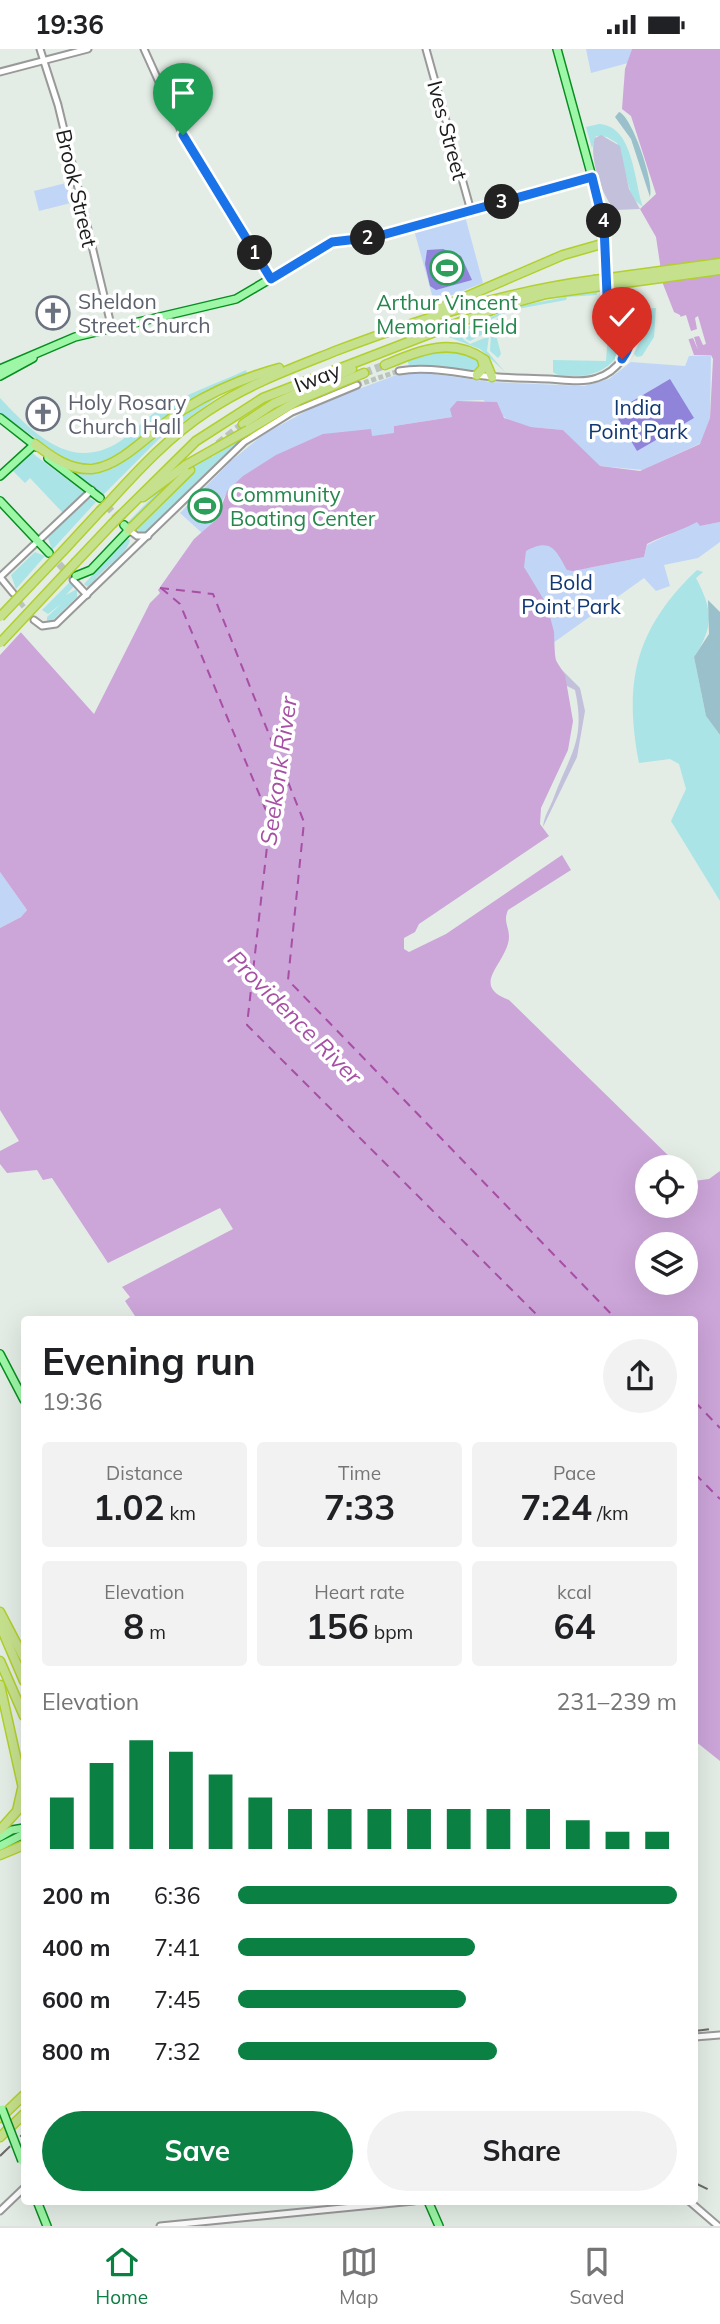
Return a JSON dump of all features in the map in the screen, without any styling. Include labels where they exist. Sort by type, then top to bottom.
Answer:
[{"type":"highway","points":[[401,326],[563,255],[605,243]]},
{"type":"highway","name":"Iway","points":[[0,617],[156,453],[208,411],[260,381],[401,326],[494,297],[720,263]]},
{"type":"highway","name":"Iway","points":[[0,643],[183,451],[243,409],[276,392],[522,300],[595,283],[720,270]]},
{"type":"highway","points":[[121,514],[280,401],[442,329]]},
{"type":"highway","points":[[385,365],[439,347],[460,347],[487,362],[492,377]]},
{"type":"highway","points":[[477,375],[484,365],[478,355]]},
{"type":"highway","points":[[35,444],[71,466],[104,466],[119,459],[168,419],[207,396],[258,375],[323,356]]},
{"type":"highway","points":[[245,427],[299,400],[364,373]]},
{"type":"highway","points":[[126,527],[188,468]]},
{"type":"highway","points":[[0,1612],[21,1652]]},
{"type":"highway","points":[[0,1625],[21,1674]]},
{"type":"highway","points":[[0,1661],[21,1709]]},
{"type":"highway","points":[[0,1685],[21,1779],[19,1807],[0,1830]]},
{"type":"highway","points":[[0,1856],[21,1846]]},
{"type":"highway","points":[[1,2110],[13,2106],[21,2097]]},
{"type":"highway","points":[[0,2137],[21,2118]]},
{"type":"main road","points":[[0,369],[67,340],[228,302],[332,242],[375,237],[592,177],[557,49]]},
{"type":"main road","points":[[0,376],[30,361],[35,354]]},
{"type":"main road","points":[[0,418],[100,498]]},
{"type":"main road","points":[[0,475],[35,444]]},
{"type":"main road","points":[[0,501],[49,553]]},
{"type":"main road","points":[[75,578],[91,571],[126,527]]},
{"type":"main road","points":[[0,1354],[21,1394]]},
{"type":"main road","points":[[0,1837],[21,1828]]},
{"type":"main road","points":[[0,1846],[21,1836]]},
{"type":"main road","points":[[1,2110],[21,2159]]},
{"type":"main road","points":[[39,2205],[47,2226]]},
{"type":"main road","points":[[430,2205],[439,2226]]},
{"type":"street","name":"Brook Street","points":[[40,49],[58,105],[112,328]]},
{"type":"street","points":[[0,72],[88,49]]},
{"type":"street","points":[[144,49],[183,135],[271,279]]},
{"type":"street","name":"Ives Street","points":[[426,49],[471,211]]},
{"type":"street","points":[[398,371],[425,369],[492,377],[581,381],[606,374],[624,357],[631,334],[628,318],[611,302],[606,289],[604,221],[592,177]]},
{"type":"street","points":[[34,620],[45,627],[56,624],[151,535],[244,442],[299,408],[357,385]]},
{"type":"street","points":[[13,593],[0,577],[92,490]]},
{"type":"street","points":[[126,527],[141,537],[151,535]]},
{"type":"street","points":[[75,578],[87,595]]},
{"type":"street","points":[[698,2037],[720,2035]]},
{"type":"street","points":[[0,2211],[21,2191]]},
{"type":"street","points":[[160,2226],[373,2205]]},
{"type":"street","points":[[694,2205],[718,2226]]},
{"type":"shaded area","points":[[619,112],[636,137],[649,179],[650,197],[631,139],[615,117]]},
{"type":"shaded area","points":[[599,124],[611,127],[626,145],[643,207],[632,198],[617,143],[607,137],[596,136],[592,148],[586,127]]},
{"type":"shaded area","points":[[601,135],[620,146],[629,189],[640,209],[616,210],[606,196],[593,154],[595,138]]},
{"type":"shaded area","points":[[596,291],[597,295],[567,297],[566,300],[512,310],[465,331],[463,339],[470,344],[489,336],[487,351],[505,372],[480,349],[446,336],[514,307]]},
{"type":"shaded area","points":[[651,308],[656,308],[654,337],[642,356],[637,357],[634,354],[647,328]]},
{"type":"shaded area","points":[[619,315],[626,319],[624,342],[620,352],[606,367],[586,375],[563,376],[553,372],[553,360],[606,361],[609,319]]},
{"type":"shaded area","points":[[503,316],[494,327],[501,354],[498,358],[490,351],[491,334],[485,333],[470,341],[466,339],[467,332]]},
{"type":"shaded area","points":[[442,349],[465,351],[481,364],[477,370],[471,371],[409,366],[407,359]]},
{"type":"shaded area","points":[[246,370],[247,374],[186,403],[118,455],[99,463],[82,464],[62,457],[0,413],[0,398],[39,435],[68,451],[84,453],[101,450],[119,442],[164,408]]},
{"type":"shaded area","points":[[226,391],[159,439],[103,495],[66,468],[93,472],[189,408]]},
{"type":"shaded area","points":[[261,425],[235,446],[146,533],[140,533],[137,529],[193,474],[189,468],[210,455],[212,457]]},
{"type":"shaded area","points":[[32,453],[84,492],[63,513],[30,478],[25,483],[13,471]]},
{"type":"shaded area","points":[[188,469],[130,525],[128,522],[167,482]]},
{"type":"shaded area","points":[[89,498],[96,502],[52,550],[48,538]]},
{"type":"shaded area","points":[[127,538],[130,540],[125,551],[95,580],[136,544],[92,585],[93,582],[88,587],[84,584]]},
{"type":"shaded area","points":[[35,552],[45,556],[16,589],[11,575]]},
{"type":"shaded area","points":[[697,570],[703,572],[696,578],[706,600],[709,618],[705,637],[694,657],[706,716],[720,735],[720,901],[671,821],[686,789],[679,764],[670,759],[639,763],[634,734],[634,681],[639,657],[660,613]]},
{"type":"shaded area","points":[[517,574],[553,643],[557,665],[580,688],[585,711],[577,757],[543,827],[575,746],[579,722],[578,707],[575,690],[565,685]]},
{"type":"shaded area","points":[[70,582],[74,586],[66,595],[77,589],[77,597],[53,620],[47,622],[47,617],[61,604],[48,614],[42,610]]},
{"type":"shaded area","points":[[708,600],[720,612],[720,735],[706,716],[694,657],[709,634]]},
{"type":"green space","points":[[586,49],[632,49],[628,63],[591,73]]},
{"type":"green space","points":[[70,182],[75,202],[39,211],[34,191]]},
{"type":"green space","points":[[465,216],[483,283],[434,302],[414,230]]},
{"type":"green space","name":"Arthur Vincent Memorial Field","points":[[443,249],[461,256],[472,280],[436,290],[430,286],[425,264],[427,250]]},
{"type":"green space","name":"India Point Park","points":[[711,355],[710,419],[701,443],[643,470],[599,466],[563,430],[531,427],[508,420],[483,400],[457,401],[452,417],[394,426],[394,434],[306,447],[266,463],[247,474],[230,489],[213,522],[202,533],[180,513],[231,461],[264,434],[321,403],[399,374],[428,373],[491,382],[584,386],[609,379],[631,362],[685,366],[689,356]]},
{"type":"green space","points":[[670,379],[694,418],[637,451],[614,412]]},
{"type":"green space","name":"Bold Point Park","points":[[697,521],[700,526],[720,522],[720,542],[698,558],[664,565],[670,586],[656,591],[644,578],[553,643],[518,551],[543,539],[588,568],[644,557],[647,545]]},
{"type":"green space","points":[[0,872],[27,910],[21,917],[0,928]]},
{"type":"water","points":[[632,49],[720,49],[720,522],[700,526],[697,522],[653,541],[647,544],[644,557],[573,571],[567,570],[552,548],[542,545],[526,551],[524,567],[547,605],[554,632],[555,659],[565,675],[573,721],[568,750],[541,808],[540,824],[549,836],[419,924],[415,932],[404,938],[404,949],[409,952],[446,934],[562,855],[571,870],[508,910],[507,947],[493,973],[492,987],[497,994],[509,1000],[668,1155],[635,1155],[635,1218],[698,1218],[698,1180],[709,1179],[720,1171],[720,1761],[698,1743],[698,1316],[135,1316],[125,1301],[130,1297],[122,1287],[233,1229],[220,1208],[108,1263],[52,1178],[43,1180],[37,1170],[7,1173],[0,1164],[0,1151],[19,1141],[0,1110],[0,928],[21,917],[27,910],[0,872],[0,609],[94,714],[150,603],[160,593],[158,590],[194,539],[217,519],[227,491],[243,476],[276,455],[323,434],[371,429],[372,436],[394,433],[394,426],[452,417],[450,409],[457,401],[497,402],[504,418],[531,427],[563,430],[600,466],[640,471],[700,444],[710,418],[713,359],[711,355],[694,355],[680,315],[674,312],[663,284],[656,237],[640,209],[656,194],[631,116],[622,109],[625,69]]},
{"type":"pier","points":[[686,315],[691,331],[697,329],[695,318],[698,316],[706,344],[703,345],[699,336],[694,337],[698,350],[693,338],[686,340],[680,317]]},
{"type":"pier","points":[[1,605],[23,630],[0,655],[0,607]]},
{"type":"ferry route","points":[[160,588],[213,594],[304,822],[288,980],[613,1316]]},
{"type":"ferry route","points":[[161,588],[180,604],[270,820],[247,1025],[538,1316]]},
{"type":"ferry route","points":[[698,1405],[720,1428]]},
{"type":"ferry route","points":[[698,1477],[720,1499]]},
{"type":"tunnel","points":[[364,373],[385,365]]},
{"type":"tunnel","points":[[357,385],[399,371]]},
{"type":"tunnel","points":[[218,444],[243,424]]},
{"type":"tunnel","points":[[100,498],[124,525]]},
{"type":"tunnel","points":[[52,556],[69,575],[76,576]]},
{"type":"tunnel","points":[[16,597],[34,620]]},
{"type":"railway","points":[[698,2031],[720,2028]]},
{"type":"railway","points":[[0,2156],[21,2136]]},
{"type":"railway","points":[[698,2184],[720,2195]]},
{"type":"place","name":"Arthur Vincent Memorial Field","points":[[447,268]]},
{"type":"place","name":"Sheldon Street Church","points":[[53,313]]},
{"type":"place","name":"Holy Rosary Church Hall","points":[[43,414]]},
{"type":"place","name":"Community Boating Center","points":[[205,506]]},
{"type":"route","points":[[183,135],[271,279],[332,242],[375,237],[592,177],[604,226],[607,294],[612,304],[629,320],[631,327],[630,343],[622,359]]},
{"type":"water label","name":"Seekonk River","points":[[278,771]]},
{"type":"water label","name":"Providence River","points":[[295,1017]]}]
